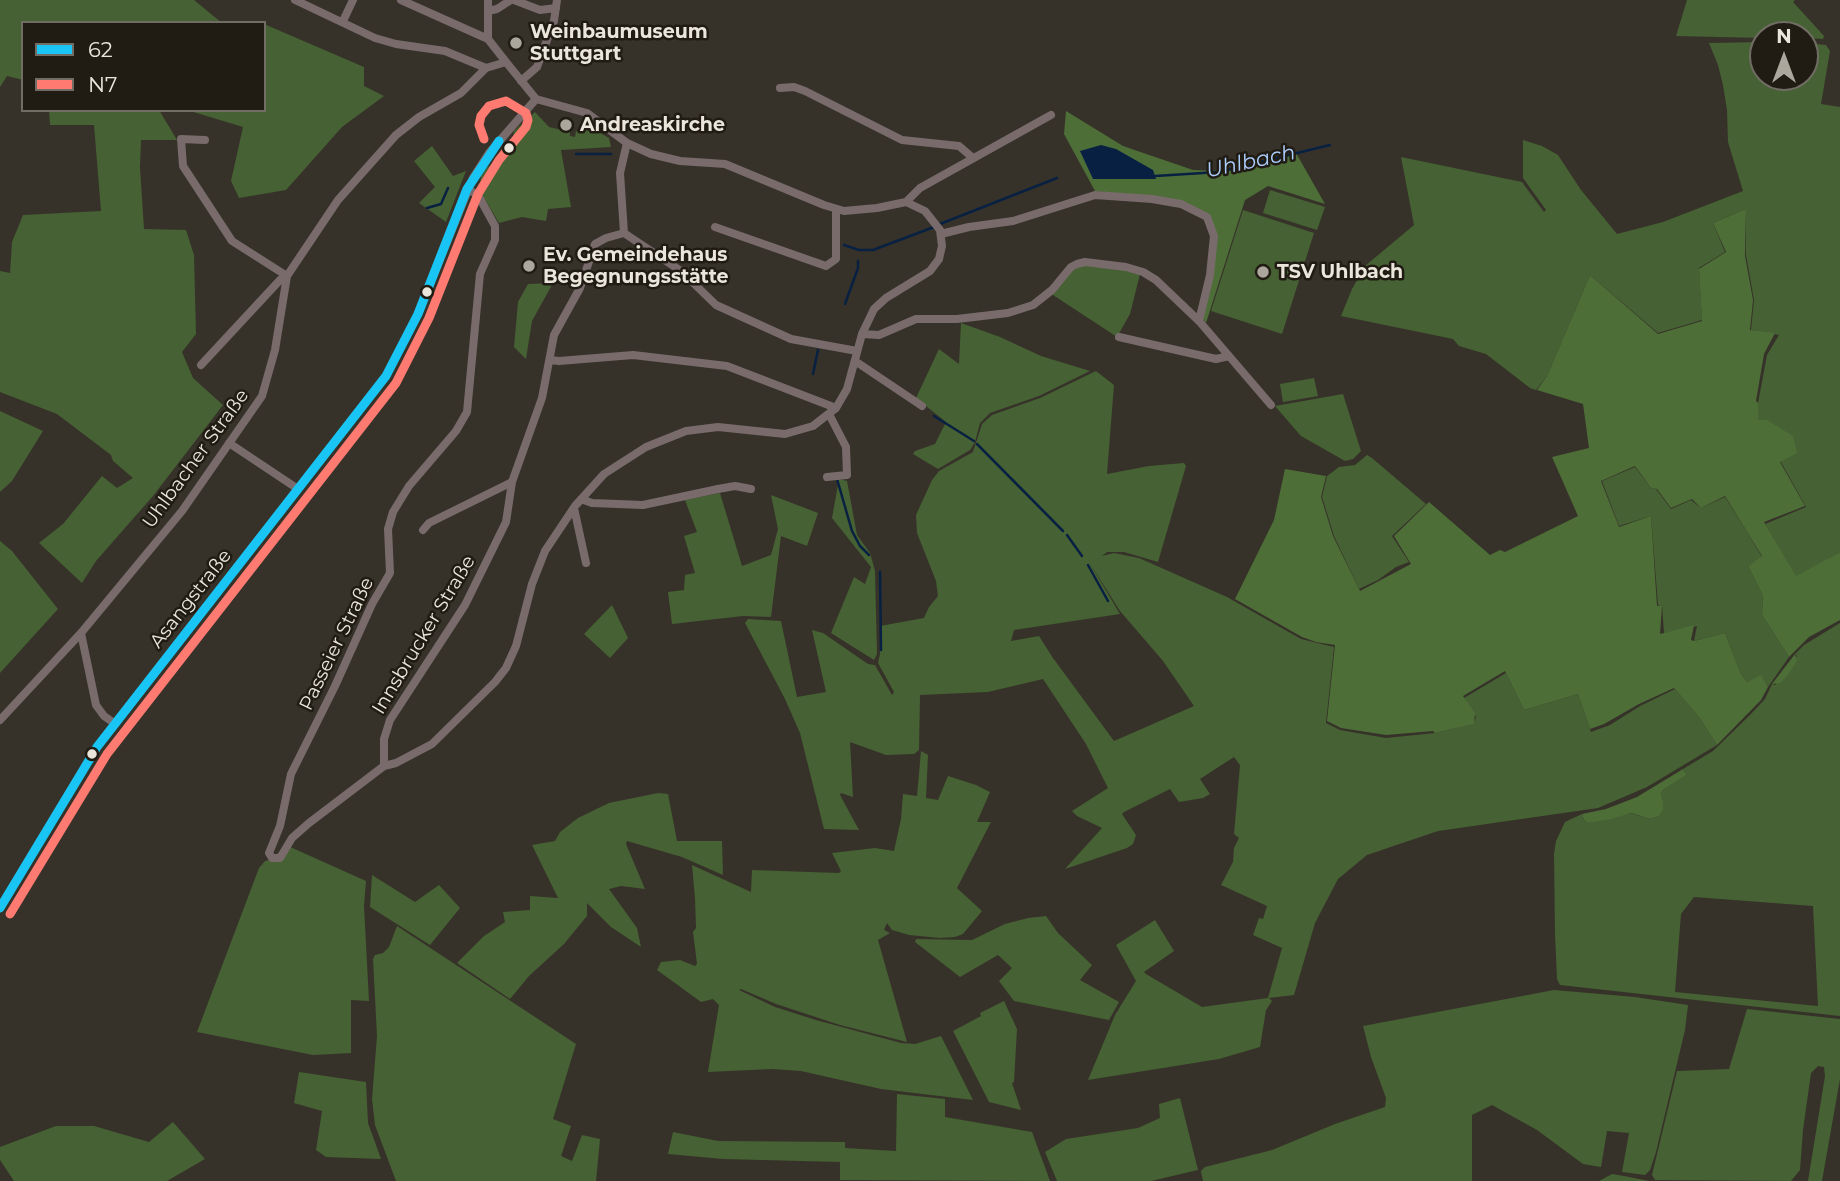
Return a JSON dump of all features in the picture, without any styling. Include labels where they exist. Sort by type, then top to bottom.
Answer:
[{"type":"street","points":[[343,21],[353,0]]},
{"type":"street","points":[[401,0],[488,39],[536,99],[587,113],[627,143],[666,158],[725,164],[836,209],[861,210],[905,202],[920,188],[1051,115]]},
{"type":"street","points":[[488,0],[488,39]]},
{"type":"street","points":[[488,11],[512,0],[540,10],[556,4]]},
{"type":"street","points":[[300,1],[375,38],[445,51],[486,68],[506,62]]},
{"type":"street","points":[[521,81],[537,67],[547,44],[556,4]]},
{"type":"street","name":"Uhlbacher Straße","points":[[0,720],[81,633],[182,511],[262,396],[268,379],[287,276],[338,200],[396,135],[419,117],[461,93],[486,68]]},
{"type":"street","points":[[780,88],[794,87],[805,91],[902,140],[959,146],[973,158]]},
{"type":"street","name":"Asangstraße","points":[[0,908],[86,763],[114,723],[386,376],[429,286],[467,189],[489,153],[536,99]]},
{"type":"street","points":[[201,365],[280,280],[287,276],[232,241],[183,166],[181,139],[205,140]]},
{"type":"street","points":[[627,143],[620,173],[624,233],[681,271],[716,306],[791,339],[857,351]]},
{"type":"street","name":"Passeier Straße","points":[[467,189],[478,195],[495,226],[495,240],[480,274],[467,412],[456,431],[409,486],[393,512],[388,529],[390,573],[372,604],[291,774],[281,824],[269,853],[270,857],[279,858],[292,838],[309,823],[384,766],[432,744],[487,691],[506,668],[516,646],[529,593],[540,562],[553,537],[604,474],[646,447],[676,434],[718,428],[785,434],[813,426],[832,411]]},
{"type":"street","points":[[939,228],[1013,222],[1095,195],[1181,204],[1207,217],[1214,236],[1214,254],[1199,321]]},
{"type":"street","points":[[832,411],[847,389],[870,314],[878,304],[934,267],[941,252],[939,228],[925,211],[905,202]]},
{"type":"street","points":[[715,227],[826,266],[836,259],[836,209]]},
{"type":"street","name":"Innsbrucker Straße","points":[[384,766],[384,738],[390,720],[465,605],[506,522],[512,482],[542,398],[554,335],[580,288],[595,244],[624,233]]},
{"type":"street","points":[[862,334],[879,335],[916,319],[957,320],[1008,313],[1032,305],[1052,290],[1071,267],[1085,262],[1126,267],[1156,279],[1199,321],[1270,405]]},
{"type":"street","points":[[1119,337],[1216,359],[1229,356]]},
{"type":"street","points":[[550,360],[633,355],[727,366],[832,411],[846,447],[847,475],[827,477]]},
{"type":"street","points":[[855,362],[922,406]]},
{"type":"street","points":[[229,443],[298,489]]},
{"type":"street","points":[[424,530],[429,523],[512,482]]},
{"type":"street","points":[[582,499],[592,503],[643,505],[735,486],[751,489]]},
{"type":"street","points":[[574,508],[586,563]]},
{"type":"street","points":[[81,633],[96,705],[104,716],[114,723]]},
{"type":"green space","points":[[0,0],[194,0],[220,21],[21,21],[21,80],[7,76],[0,87]]},
{"type":"green space","points":[[1687,0],[1795,0],[1793,2],[1810,21],[1749,21],[1749,38],[1676,36]]},
{"type":"green space","points":[[266,25],[364,67],[364,86],[384,96],[342,127],[286,190],[239,198],[231,181],[243,127],[194,112],[266,112]]},
{"type":"green space","points":[[1749,42],[1749,91],[1819,91],[1819,44],[1826,45],[1830,51],[1821,104],[1840,107],[1840,552],[1796,577],[1765,524],[1806,507],[1758,421],[1758,403],[1767,355],[1779,335],[1751,330],[1754,300],[1746,255],[1746,209],[1713,223],[1725,252],[1699,268],[1702,320],[1658,333],[1590,275],[1547,376],[1536,390],[1486,354],[1459,346],[1453,339],[1341,316],[1365,266],[1414,225],[1401,157],[1522,182],[1544,212],[1546,210],[1523,178],[1523,140],[1542,146],[1558,155],[1581,190],[1617,234],[1663,222],[1743,191],[1728,142],[1723,85],[1709,43]]},
{"type":"green space","points":[[1066,111],[1123,146],[1193,170],[1221,171],[1296,153],[1325,204],[1268,186],[1245,200],[1206,323],[1202,318],[1213,276],[1209,214],[1122,194],[1095,191],[1064,134]]},
{"type":"green space","points":[[49,112],[160,112],[177,140],[141,140],[144,229],[186,230],[194,255],[196,334],[182,352],[193,378],[223,405],[153,496],[96,561],[82,583],[39,543],[63,524],[102,476],[117,488],[133,478],[113,461],[111,455],[57,414],[0,392],[0,271],[10,273],[12,242],[23,215],[101,211],[94,125],[50,125]]},
{"type":"green space","points":[[535,112],[549,127],[570,132],[570,136],[575,137],[576,131],[580,132],[582,123],[609,138],[611,147],[561,150],[571,207],[548,209],[546,221],[522,217],[499,223],[480,191],[481,173],[503,154],[512,143],[514,131]]},
{"type":"green space","points":[[432,146],[453,176],[466,171],[446,222],[419,203],[435,187],[414,161]]},
{"type":"green space","points":[[1270,190],[1325,207],[1317,230],[1263,213]]},
{"type":"green space","points":[[1746,209],[1745,256],[1753,300],[1750,330],[1775,333],[1764,354],[1756,401],[1758,420],[1767,420],[1793,436],[1797,453],[1780,462],[1805,506],[1764,522],[1796,576],[1840,552],[1840,620],[1809,637],[1789,657],[1762,615],[1763,596],[1748,566],[1762,556],[1725,496],[1701,508],[1692,499],[1671,508],[1657,489],[1651,488],[1635,466],[1601,481],[1619,527],[1651,516],[1657,606],[1662,605],[1660,634],[1694,625],[1691,640],[1694,641],[1725,633],[1741,674],[1747,682],[1761,675],[1768,687],[1761,700],[1717,745],[1699,717],[1674,688],[1590,729],[1578,694],[1524,710],[1505,671],[1463,696],[1475,713],[1474,724],[1435,733],[1386,735],[1341,728],[1327,721],[1335,645],[1302,637],[1235,599],[1274,520],[1285,469],[1326,476],[1321,497],[1333,536],[1360,591],[1411,564],[1394,536],[1429,502],[1490,555],[1500,550],[1505,552],[1578,516],[1552,457],[1589,448],[1583,404],[1537,390],[1547,376],[1590,275],[1658,334],[1702,321],[1699,269],[1726,252],[1713,223]]},
{"type":"green space","name":"TSV Uhlbach","points":[[1243,210],[1314,233],[1282,334],[1211,311]]},
{"type":"green space","points":[[1085,264],[1126,269],[1140,274],[1130,314],[1117,337],[1050,293],[1073,268]]},
{"type":"green space","points":[[553,283],[532,321],[526,359],[514,347],[518,302],[528,284]]},
{"type":"green space","points":[[961,323],[1041,356],[1090,371],[1039,396],[990,413],[980,423],[970,450],[938,469],[913,454],[935,444],[946,422],[916,398],[939,349],[959,364]]},
{"type":"green space","points":[[1096,371],[1114,385],[1107,474],[1184,463],[1186,466],[1158,562],[1124,552],[1107,552],[1102,556],[1114,553],[1139,558],[1227,597],[1301,639],[1334,647],[1326,723],[1340,730],[1386,738],[1435,733],[1473,724],[1476,717],[1464,698],[1506,673],[1524,710],[1578,694],[1591,732],[1610,725],[1675,689],[1699,717],[1717,745],[1647,787],[1598,808],[1438,831],[1367,855],[1338,879],[1315,923],[1294,995],[1269,998],[1272,1001],[1266,1010],[1260,1047],[1219,1059],[1088,1080],[1115,1015],[1136,981],[1116,945],[1155,920],[1174,951],[1144,972],[1146,974],[1202,1007],[1268,998],[1282,948],[1253,935],[1267,906],[1221,885],[1233,862],[1234,848],[1239,838],[1234,834],[1240,765],[1234,757],[1200,779],[1210,794],[1203,798],[1179,802],[1170,789],[1124,812],[1122,814],[1136,835],[1133,844],[1065,869],[1102,828],[1072,811],[1108,788],[1086,744],[1043,679],[988,692],[920,695],[919,750],[914,754],[886,755],[850,742],[853,797],[841,793],[840,795],[859,830],[824,829],[800,733],[745,623],[748,619],[781,621],[797,697],[826,692],[812,630],[823,633],[868,664],[875,665],[892,695],[894,692],[878,663],[880,626],[924,618],[938,596],[936,581],[917,533],[916,515],[932,480],[939,471],[973,452],[982,424],[992,415],[1040,398]],"holes":[[[1089,562],[1120,611],[1163,661],[1194,706],[1114,741],[1039,636],[1011,641],[1014,630],[1120,614]]]},
{"type":"green space","points":[[1314,378],[1318,396],[1283,402],[1280,384]]},
{"type":"green space","points":[[1343,394],[1361,451],[1353,459],[1345,461],[1301,436],[1275,406]]},
{"type":"green space","points":[[0,411],[43,431],[12,481],[0,492]]},
{"type":"green space","points":[[1367,455],[1426,504],[1392,536],[1409,562],[1359,589],[1334,536],[1322,497],[1327,476],[1339,467],[1355,465]]},
{"type":"green space","points":[[1635,467],[1671,509],[1691,500],[1701,508],[1725,497],[1746,530],[1762,557],[1748,566],[1763,596],[1762,615],[1789,657],[1768,687],[1761,676],[1747,682],[1741,674],[1725,633],[1694,641],[1697,626],[1664,633],[1662,605],[1658,605],[1651,516],[1619,526],[1602,481]]},
{"type":"green space","points":[[839,479],[847,481],[857,535],[870,553],[875,571],[877,654],[874,660],[831,633],[854,577],[865,584],[871,567],[832,518]]},
{"type":"green space","points":[[720,493],[742,566],[771,555],[778,529],[771,495],[818,513],[807,546],[781,536],[771,617],[743,616],[672,624],[668,592],[684,590],[685,575],[695,573],[684,536],[697,532],[685,500]]},
{"type":"green space","points":[[0,541],[12,551],[58,609],[0,673]]},
{"type":"green space","points":[[612,605],[628,638],[610,658],[584,634]]},
{"type":"green space","points":[[1840,623],[1840,1016],[1560,985],[1557,979],[1554,854],[1556,841],[1565,822],[1582,814],[1588,823],[1630,813],[1650,819],[1659,816],[1663,811],[1663,790],[1687,775],[1683,769],[1713,751],[1750,715],[1765,699],[1772,684],[1775,685],[1804,645]],"holes":[[[1694,897],[1813,906],[1818,1006],[1675,992],[1681,914]]]},
{"type":"green space","points":[[1795,654],[1797,661],[1787,676],[1780,683],[1772,684]]},
{"type":"green space","points":[[921,751],[928,755],[926,798],[938,800],[948,776],[976,785],[990,792],[977,822],[991,822],[957,888],[982,911],[963,934],[940,938],[909,935],[892,930],[887,923],[884,930],[890,933],[878,940],[907,1042],[840,1025],[739,990],[775,1007],[901,1043],[915,1044],[941,1036],[973,1100],[881,1089],[801,1071],[772,1069],[708,1072],[719,1005],[713,999],[701,1002],[657,970],[661,962],[680,960],[695,966],[697,964],[693,932],[696,928],[692,865],[751,892],[752,870],[839,873],[841,871],[832,853],[875,848],[894,851],[903,794],[917,796]]},
{"type":"green space","points":[[1683,769],[1687,775],[1663,790],[1663,811],[1659,816],[1650,819],[1631,813],[1588,823],[1584,820],[1582,814],[1606,809],[1637,797]]},
{"type":"green space","points":[[658,793],[668,794],[677,841],[722,841],[723,875],[682,857],[627,841],[645,889],[621,886],[609,889],[637,928],[641,947],[611,927],[587,903],[587,916],[564,944],[529,976],[510,999],[457,963],[484,936],[505,922],[503,912],[530,910],[530,896],[558,898],[532,845],[555,841],[560,832],[578,818],[609,803]]},
{"type":"green space","points":[[288,846],[366,881],[364,906],[369,1001],[351,1000],[351,1053],[313,1055],[197,1032],[259,868]]},
{"type":"green space","points":[[372,875],[415,902],[439,885],[460,908],[430,945],[370,907]]},
{"type":"green space","points":[[1046,916],[1058,933],[1092,965],[1080,980],[1119,1002],[1109,1020],[1014,1001],[999,981],[1012,968],[998,955],[960,977],[915,942],[916,939],[972,940],[1005,924]]},
{"type":"green space","points":[[397,926],[576,1044],[553,1119],[571,1126],[561,1156],[572,1161],[582,1135],[600,1139],[596,1181],[396,1181],[375,1125],[372,1099],[377,1036],[373,959],[389,947]]},
{"type":"green space","points":[[1554,990],[1688,1005],[1685,1030],[1656,1152],[1650,1170],[1645,1175],[1622,1172],[1629,1133],[1607,1131],[1601,1167],[1583,1164],[1537,1130],[1492,1105],[1472,1115],[1472,1181],[1203,1181],[1201,1171],[1205,1167],[1272,1150],[1385,1107],[1386,1098],[1363,1026]]},
{"type":"green space","points":[[1004,1001],[1017,1029],[1012,1083],[1021,1110],[989,1102],[953,1031]]},
{"type":"green space","points":[[1747,1009],[1840,1019],[1840,1079],[1822,1181],[1808,1181],[1825,1076],[1824,1067],[1818,1066],[1811,1073],[1800,1170],[1791,1181],[1655,1180],[1652,1175],[1677,1071],[1729,1069]]},
{"type":"green space","points":[[299,1072],[366,1082],[368,1123],[381,1159],[326,1157],[316,1150],[322,1111],[294,1103]]},
{"type":"green space","points":[[897,1094],[945,1099],[945,1117],[1032,1132],[1050,1181],[840,1180],[840,1162],[723,1159],[668,1154],[673,1132],[718,1141],[845,1142],[845,1148],[896,1151]]},
{"type":"green space","points":[[1180,1098],[1198,1170],[1151,1181],[1057,1181],[1045,1152],[1066,1139],[1138,1128],[1160,1118],[1159,1104]]},
{"type":"green space","points":[[173,1122],[205,1159],[167,1181],[14,1181],[0,1160],[0,1147],[56,1126],[94,1126],[149,1142]]},
{"type":"green space","points":[[1612,1174],[1624,1176],[1649,1181],[1599,1181]]},
{"type":"water","points":[[1101,145],[1116,149],[1153,170],[1156,179],[1093,179],[1080,151]]},
{"type":"waterway","name":"Uhlbach","points":[[1155,176],[1219,172],[1330,145]]},
{"type":"waterway","name":"Uhlbach","points":[[576,154],[611,154]]},
{"type":"waterway","name":"Uhlbach","points":[[940,224],[1057,178]]},
{"type":"waterway","name":"Uhlbach","points":[[427,208],[441,204],[448,188]]},
{"type":"waterway","name":"Uhlbach","points":[[844,245],[859,250],[873,250],[934,227]]},
{"type":"waterway","points":[[845,304],[858,261]]},
{"type":"waterway","points":[[813,374],[818,350]]},
{"type":"waterway","points":[[934,416],[974,441]]},
{"type":"waterway","points":[[977,444],[1063,531]]},
{"type":"waterway","points":[[837,479],[852,531],[860,546],[869,555]]},
{"type":"waterway","points":[[1067,535],[1082,556]]},
{"type":"waterway","points":[[1088,565],[1108,601]]},
{"type":"waterway","points":[[880,572],[881,650]]},
{"type":"transit line","name":"N7","points":[[10,914],[107,754],[396,383],[429,318],[478,194],[499,160],[526,127],[526,113],[506,101],[489,106],[481,116],[479,125],[484,139]]},
{"type":"transit line","name":"62","points":[[0,908],[97,747],[386,376],[418,314],[467,189],[499,141]]},
{"type":"place","name":"Weinbaumuseum Stuttgart","points":[[516,43]]},
{"type":"place","name":"Andreaskirche","points":[[566,125]]},
{"type":"place","name":"Ev. Gemeindehaus Begegnungsstätte","points":[[529,266]]},
{"type":"place","name":"TSV Uhlbach","points":[[1263,272]]}]
